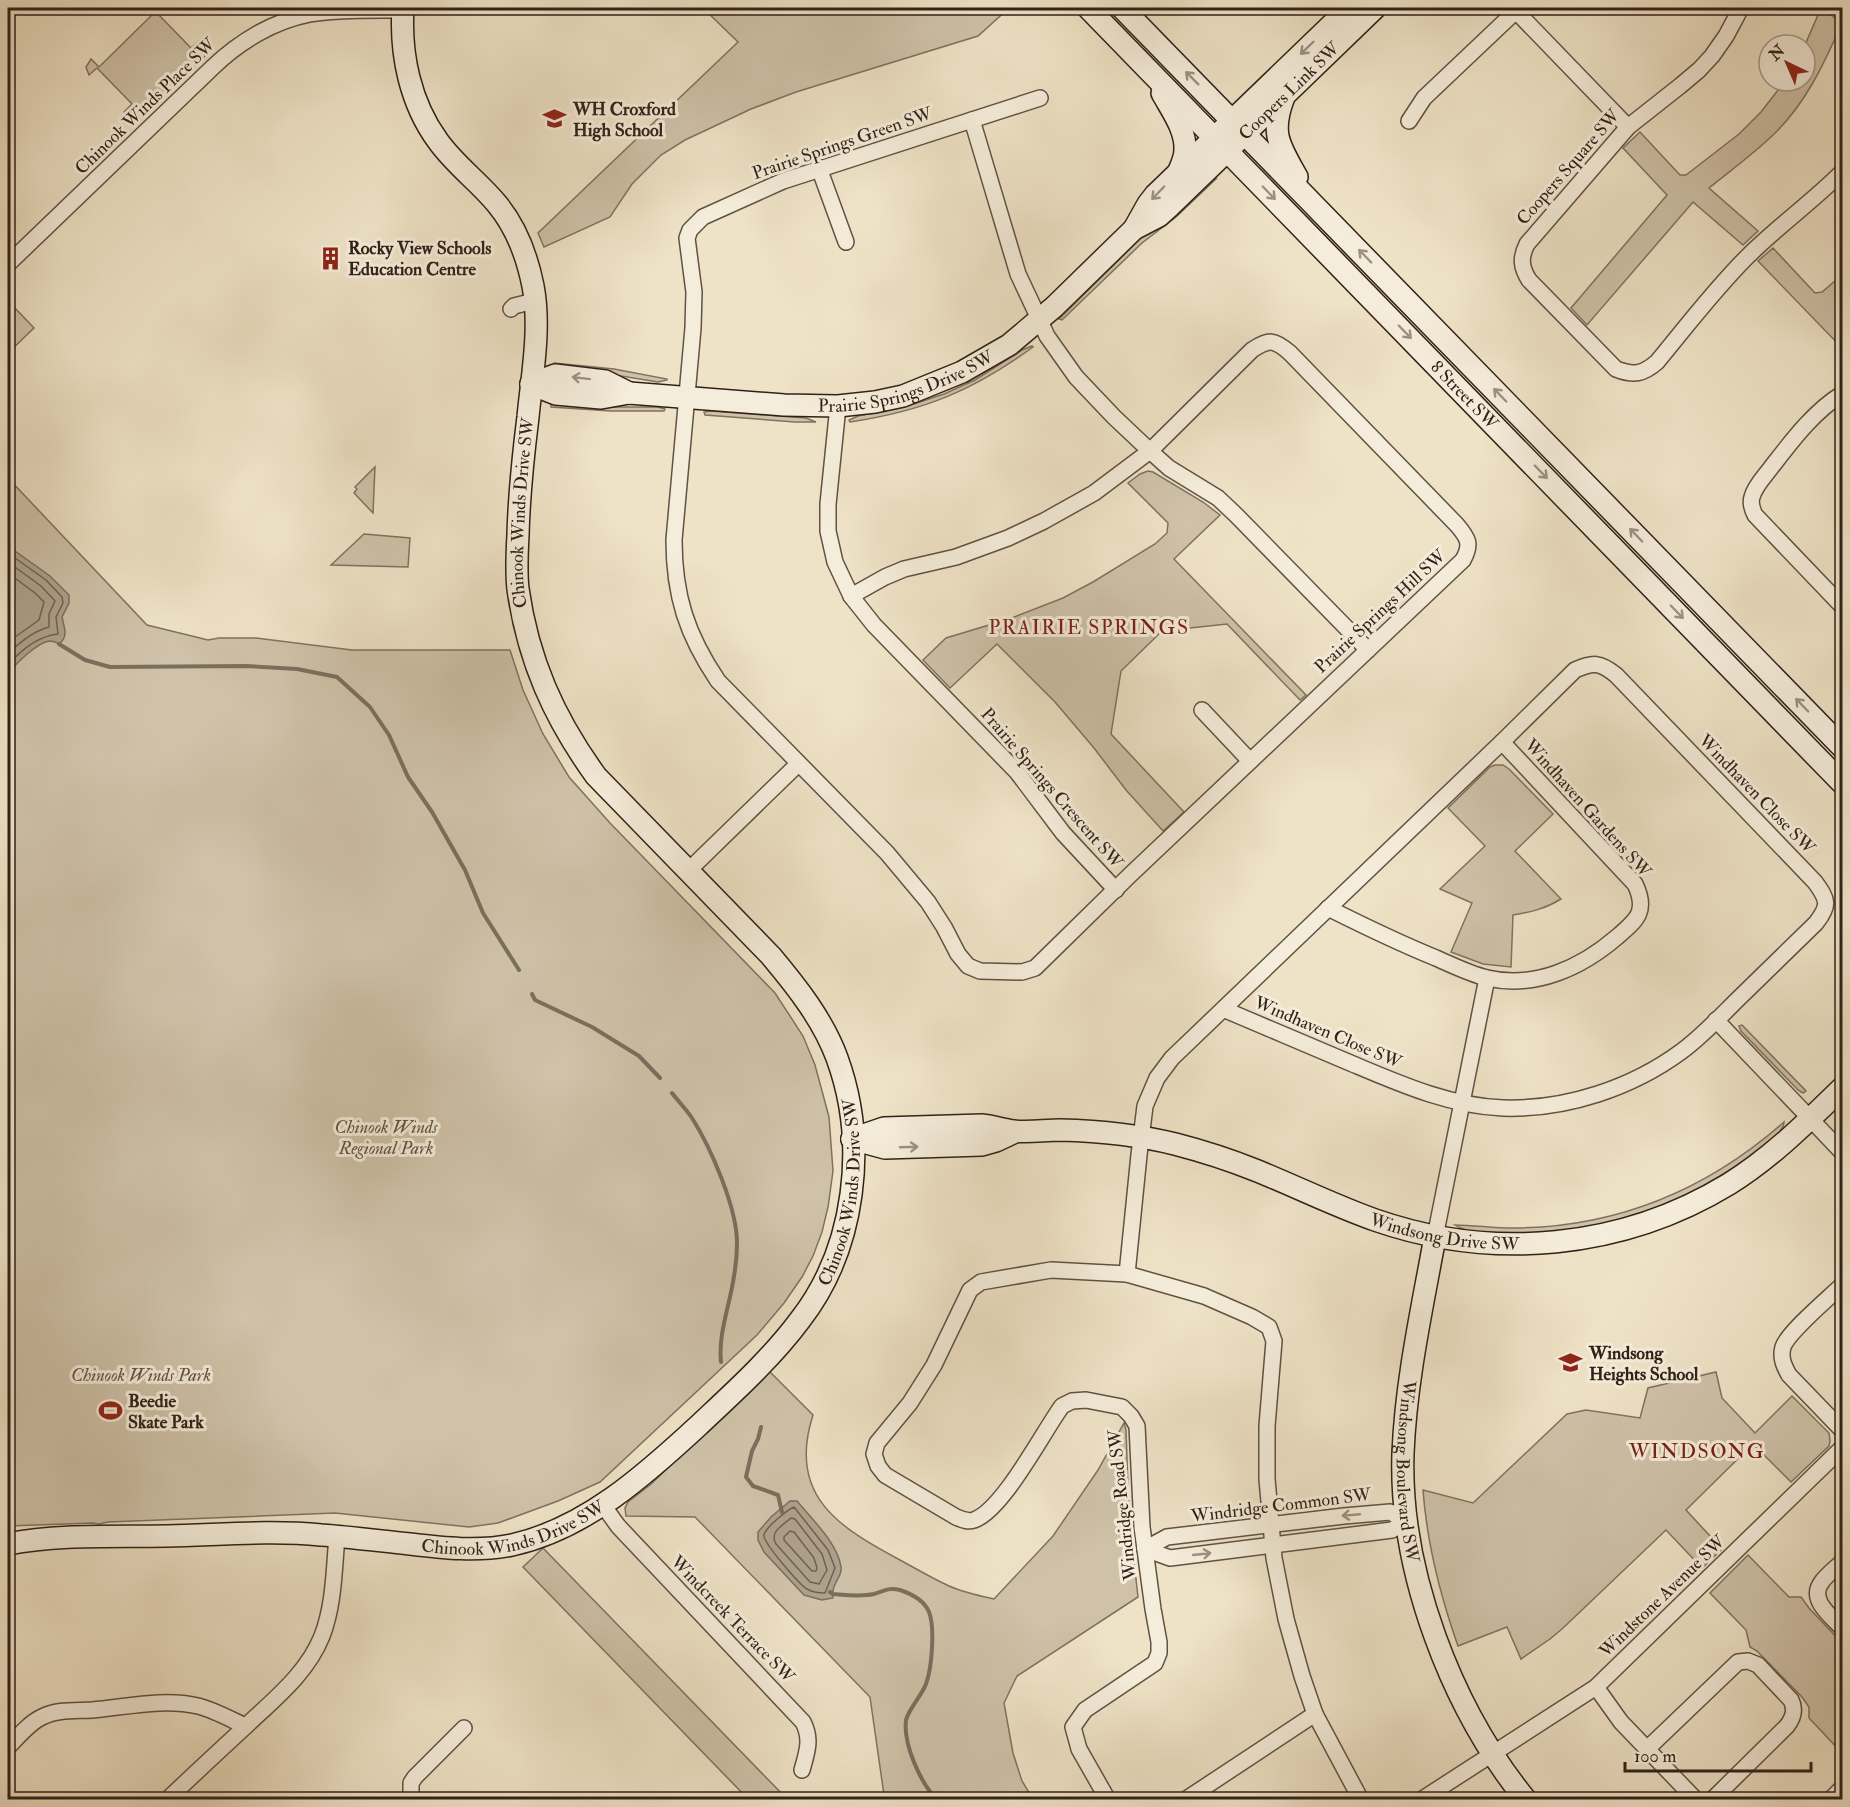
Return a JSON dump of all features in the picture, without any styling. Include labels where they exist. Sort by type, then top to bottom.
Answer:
[{"type":"street","name":"8 Street SW","points":[[1088,8],[1842,783]]},
{"type":"street","name":"8 Street SW","points":[[1122,8],[1842,747]]},
{"type":"street","name":"Coopers Link SW","points":[[1222,144],[1349,8]]},
{"type":"street","name":"Coopers Link SW","points":[[1239,127],[1285,95],[1375,8]]},
{"type":"street","points":[[1409,121],[1424,98],[1516,8],[1628,127]]},
{"type":"street","name":"Coopers Square SW","points":[[1741,8],[1726,36],[1699,70],[1628,127],[1527,244],[1521,262],[1523,271],[1529,280],[1617,369],[1628,374],[1640,374],[1657,362],[1745,259],[1842,172]]},
{"type":"street","name":"Chinook Winds Place SW","points":[[8,264],[239,44],[270,27],[308,14],[403,9]]},
{"type":"street","name":"Chinook Winds Drive SW","points":[[8,1544],[78,1538],[302,1533],[451,1549],[490,1549],[536,1539],[603,1505],[689,1434],[770,1355],[801,1319],[827,1279],[840,1245],[850,1206],[853,1166],[852,1138],[846,1091],[837,1059],[819,1022],[791,980],[771,956],[596,776],[557,717],[539,675],[527,635],[518,588],[517,565],[519,497],[536,328],[534,288],[526,256],[517,233],[497,204],[437,140],[422,113],[411,85],[405,58],[403,9]]},
{"type":"street","points":[[1149,69],[1178,122],[1184,138],[1185,153],[1178,173]]},
{"type":"street","points":[[1285,95],[1278,114],[1276,129],[1280,144],[1309,198]]},
{"type":"street","name":"Prairie Springs Green SW","points":[[687,397],[693,301],[687,238],[690,230],[703,217],[783,181],[819,168],[1040,98]]},
{"type":"street","points":[[972,120],[1018,274],[1047,336],[1076,377],[1114,417],[1169,468],[1202,487],[1224,504],[1368,650]]},
{"type":"street","name":"Prairie Springs Drive SW","points":[[1134,229],[1148,204],[1178,173],[1222,144]]},
{"type":"street","name":"Prairie Springs Drive SW","points":[[531,384],[555,375],[605,381],[629,393],[784,405],[838,406],[903,396],[935,384],[1009,345],[1039,320],[1134,229],[1159,216],[1169,207],[1222,144]]},
{"type":"street","points":[[819,168],[846,242]]},
{"type":"street","points":[[511,309],[514,306],[534,301]]},
{"type":"street","name":"Prairie Springs Hill SW","points":[[1116,890],[1463,560],[1468,550],[1468,541],[1457,525],[1290,353],[1273,341],[1262,343],[1252,350],[1150,451]]},
{"type":"street","points":[[1842,394],[1818,412],[1788,446],[1758,486],[1752,497],[1751,508],[1755,515],[1842,606]]},
{"type":"street","name":"Prairie Springs Crescent SW","points":[[687,397],[674,540],[674,569],[680,601],[702,658],[718,681],[910,880],[933,910],[962,961],[980,971],[1022,972],[1035,968],[1116,890],[1063,833],[1017,772],[874,625],[851,596],[835,562],[828,531],[828,504],[838,406]]},
{"type":"street","points":[[851,596],[885,577],[972,552],[1044,521],[1094,493],[1150,451]]},
{"type":"street","name":"Windhaven Close SW","points":[[1127,1274],[1145,1106],[1157,1078],[1172,1058],[1575,670],[1590,664],[1607,668],[1815,882],[1825,896],[1827,904],[1824,913],[1682,1051],[1652,1070],[1614,1088],[1572,1101],[1531,1107],[1503,1108],[1427,1094],[1223,1009]]},
{"type":"street","points":[[1202,710],[1250,761]]},
{"type":"street","name":"Windhaven Gardens SW","points":[[1328,908],[1424,953],[1487,978],[1522,981],[1565,971],[1588,959],[1635,919],[1641,908],[1641,896],[1635,884],[1502,742]]},
{"type":"street","points":[[688,871],[798,764]]},
{"type":"street","name":"Windsong Boulevard SW","points":[[1487,978],[1416,1336],[1406,1409],[1403,1456],[1407,1521],[1418,1576],[1434,1634],[1455,1684],[1493,1753],[1526,1800]]},
{"type":"street","points":[[1716,1020],[1842,1152]]},
{"type":"street","name":"Windsong Drive SW","points":[[852,1138],[884,1128],[982,1125],[1015,1131],[1062,1130],[1141,1137],[1175,1144],[1252,1168],[1376,1220],[1435,1237],[1502,1245],[1539,1244],[1568,1241],[1632,1227],[1669,1214],[1703,1198],[1730,1183],[1764,1159],[1811,1119],[1842,1088]]},
{"type":"street","name":"Windridge Road SW","points":[[1108,1800],[1079,1749],[1074,1727],[1085,1710],[1155,1663],[1159,1653],[1139,1488],[1137,1426],[1131,1416],[1122,1407],[1086,1400],[1072,1401],[1062,1406],[1005,1491],[989,1510],[975,1520],[966,1521],[956,1517],[885,1475],[878,1466],[874,1454],[878,1443],[910,1403],[934,1365],[970,1290],[981,1282],[1051,1270],[1127,1274],[1204,1296],[1269,1327],[1274,1341],[1267,1426],[1270,1526],[1286,1619],[1315,1714],[1361,1800]]},
{"type":"street","points":[[1842,1285],[1790,1336],[1783,1346],[1782,1357],[1789,1374],[1842,1430]]},
{"type":"street","name":"Windstone Avenue SW","points":[[1493,1753],[1596,1687],[1842,1448]]},
{"type":"street","name":"Windcreek Terrace SW","points":[[603,1505],[618,1526],[803,1722],[808,1732],[809,1747],[802,1770]]},
{"type":"street","name":"Windridge Common SW","points":[[1145,1549],[1167,1537],[1390,1512],[1407,1521]]},
{"type":"street","points":[[1145,1549],[1170,1558],[1392,1530],[1407,1521]]},
{"type":"street","points":[[167,1800],[287,1687],[312,1657],[328,1617],[337,1536]]},
{"type":"street","points":[[1842,1562],[1820,1584],[1817,1596],[1820,1605],[1842,1628]]},
{"type":"street","points":[[1647,1749],[1738,1662],[1748,1661],[1758,1665],[1791,1700],[1792,1719],[1712,1800]]},
{"type":"street","points":[[1596,1687],[1621,1722],[1696,1800]]},
{"type":"street","points":[[8,1747],[30,1725],[43,1716],[57,1712],[158,1702],[178,1702],[200,1707],[245,1726]]},
{"type":"street","points":[[1185,1800],[1315,1714]]},
{"type":"street","points":[[411,1800],[411,1783],[415,1776],[464,1728]]},
{"type":"street","points":[[1421,1800],[1493,1753]]},
{"type":"street","points":[[1830,1800],[1842,1788]]},
{"type":"green space","points":[[152,8],[160,8],[156,12],[191,48],[199,41],[207,48],[208,53],[137,121],[132,120],[124,112],[132,104],[97,68],[89,75],[86,67],[91,59],[99,67],[155,12]]},
{"type":"green space","points":[[703,8],[1009,8],[978,36],[796,92],[751,109],[685,140],[661,155],[632,184],[610,217],[544,247],[538,233],[738,42]]},
{"type":"green space","points":[[1821,8],[1842,23],[1817,76],[1817,33],[1810,33]]},
{"type":"green space","points":[[1776,93],[1806,93],[1784,124],[1772,136],[1709,188],[1758,231],[1743,245],[1693,202],[1587,325],[1571,308],[1667,195],[1623,148],[1640,132],[1680,175],[1686,175],[1739,134]]},
{"type":"green space","points":[[1217,178],[1176,217],[1142,243],[1062,320],[1059,319],[1143,236]]},
{"type":"green space","points":[[1773,248],[1815,293],[1822,292],[1842,275],[1840,313],[1842,316],[1842,348],[1758,261]]},
{"type":"green space","points":[[14,307],[34,328],[8,353],[8,314]]},
{"type":"green space","points":[[1032,346],[989,376],[946,397],[901,412],[850,422],[849,420],[858,416],[908,406],[944,394],[975,380]]},
{"type":"green space","points":[[554,363],[614,369],[667,380],[658,382],[553,365]]},
{"type":"green space","points":[[551,404],[665,409],[664,411],[611,411],[551,407]]},
{"type":"green space","points":[[704,412],[806,418],[816,422],[705,415]]},
{"type":"green space","points":[[375,467],[373,513],[354,493],[357,489],[355,487]]},
{"type":"green space","points":[[1148,471],[1203,502],[1220,515],[1174,559],[1306,695],[1300,700],[1227,624],[1162,631],[1121,671],[1111,734],[1184,812],[1163,831],[1126,790],[1055,702],[997,644],[950,688],[923,660],[946,638],[1009,619],[1063,598],[1155,544],[1167,533],[1168,523],[1128,483]]},
{"type":"green space","name":"Chinook Winds Regional Park","points":[[8,478],[147,625],[208,640],[256,638],[352,650],[510,650],[523,690],[543,734],[569,777],[610,823],[775,993],[803,1036],[815,1065],[829,1117],[833,1171],[828,1207],[813,1256],[784,1303],[757,1335],[600,1482],[558,1501],[498,1523],[469,1527],[335,1513],[8,1526]]},
{"type":"green space","points":[[364,534],[410,538],[408,567],[331,565]]},
{"type":"green space","points":[[1503,765],[1509,769],[1553,814],[1515,851],[1561,899],[1538,910],[1513,915],[1511,967],[1483,964],[1451,952],[1472,903],[1440,889],[1485,846],[1448,808],[1490,767]]},
{"type":"green space","points":[[1742,1025],[1806,1091],[1803,1093],[1798,1090],[1741,1031],[1739,1026]]},
{"type":"green space","points":[[1784,1122],[1782,1129],[1775,1136],[1733,1168],[1703,1186],[1638,1214],[1570,1230],[1535,1233],[1477,1232],[1455,1225],[1511,1228],[1557,1226],[1628,1211],[1661,1199],[1725,1167]]},
{"type":"green space","points":[[769,1371],[813,1415],[807,1443],[807,1467],[813,1487],[824,1505],[838,1521],[877,1548],[951,1587],[994,1599],[1053,1536],[1098,1470],[1124,1423],[1129,1516],[1138,1597],[1017,1676],[1004,1703],[1013,1753],[1022,1781],[1033,1799],[880,1799],[884,1795],[870,1697],[695,1517],[626,1516],[625,1508],[628,1502],[650,1485]]},
{"type":"green space","points":[[1716,1372],[1722,1398],[1755,1433],[1792,1396],[1829,1433],[1829,1446],[1791,1482],[1753,1444],[1686,1510],[1722,1549],[1702,1568],[1666,1530],[1562,1629],[1521,1659],[1507,1627],[1458,1646],[1435,1569],[1423,1490],[1473,1503],[1567,1414],[1586,1410],[1640,1418],[1648,1388]]},
{"type":"green space","points":[[543,1548],[787,1799],[748,1799],[523,1567]]},
{"type":"green space","points":[[1748,1555],[1789,1597],[1801,1597],[1842,1643],[1842,1753],[1809,1718],[1809,1707],[1802,1697],[1757,1651],[1750,1647],[1746,1630],[1710,1593]]},
{"type":"water","points":[[8,546],[50,576],[69,595],[69,603],[62,617],[65,632],[62,641],[59,644],[50,641],[39,645],[8,673]]},
{"type":"water","points":[[790,1501],[797,1501],[817,1524],[839,1558],[841,1571],[834,1588],[833,1598],[822,1600],[804,1595],[764,1552],[758,1540],[758,1532]]},
{"type":"waterway","points":[[59,644],[85,660],[110,667],[246,666],[297,669],[337,677],[370,707],[389,735],[408,777],[432,812],[465,870],[483,913],[519,970]]},
{"type":"waterway","points":[[532,994],[535,1000],[592,1027],[639,1056],[660,1078]]},
{"type":"waterway","points":[[672,1093],[692,1118],[707,1145],[728,1196],[736,1229],[736,1264],[723,1330],[721,1362]]},
{"type":"waterway","points":[[761,1427],[746,1477],[753,1486],[778,1495],[782,1512]]},
{"type":"waterway","points":[[830,1592],[859,1596],[896,1589],[917,1598],[929,1612],[932,1637],[930,1668],[924,1688],[907,1716],[906,1730],[914,1762],[937,1800]]},
{"type":"place","name":"WH Croxford High School","points":[[555,119]]},
{"type":"place","name":"Rocky View Schools Education Centre","points":[[330,258]]},
{"type":"place","name":"Windsong Heights School","points":[[1571,1363]]},
{"type":"place","name":"Beedie Skate Park","points":[[110,1411]]},
{"type":"district","name":"PRAIRIE SPRINGS","points":[[1089,627]]},
{"type":"district","name":"WINDSONG","points":[[1697,1451]]},
{"type":"park label","name":"Chinook Winds Park","points":[[141,1375]]}]
